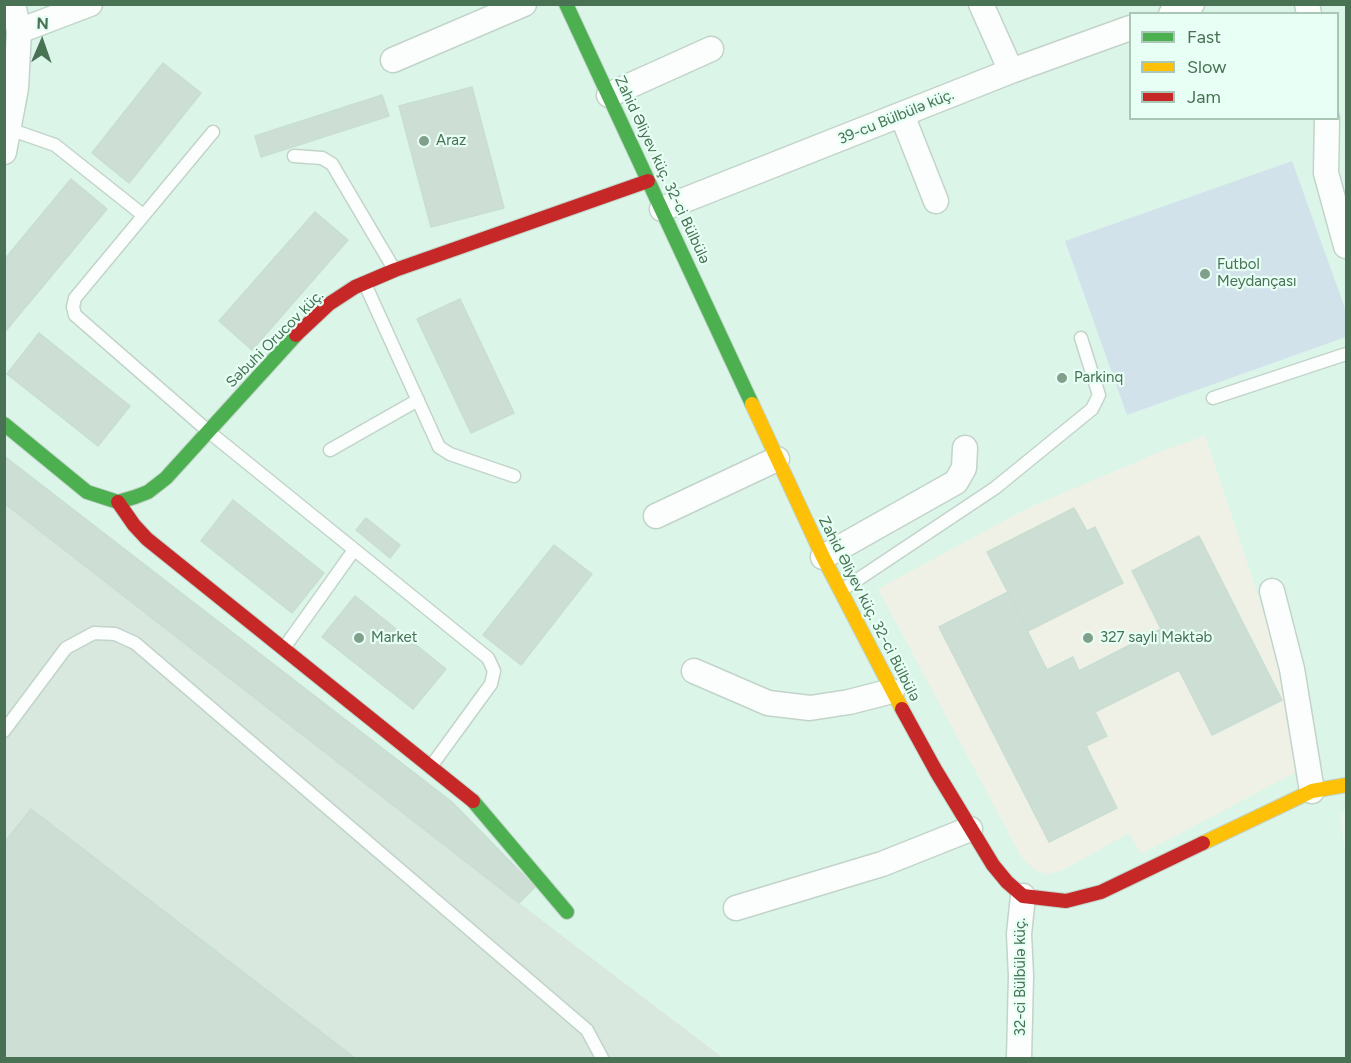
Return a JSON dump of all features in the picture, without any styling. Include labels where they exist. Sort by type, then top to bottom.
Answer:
[{"type":"street","points":[[7,141],[16,88],[19,31],[13,4]]},
{"type":"street","points":[[19,31],[90,4]]},
{"type":"street","points":[[393,60],[524,4]]},
{"type":"street","name":"Zahid Əliyev küç. 32-ci Bülbülə","points":[[566,4],[823,557],[892,691],[970,829],[993,865],[1023,896]]},
{"type":"street","points":[[981,4],[1011,71]]},
{"type":"street","name":"39-cu Bülbülə küç.","points":[[662,209],[1011,71],[1129,29]]},
{"type":"street","points":[[609,95],[711,49]]},
{"type":"street","points":[[902,114],[936,201]]},
{"type":"street","points":[[1328,120],[1326,173],[1347,246]]},
{"type":"street","name":"Səbuhi Orucov küç.","points":[[118,502],[148,492],[166,478],[329,304],[365,283],[395,270],[648,181]]},
{"type":"street","points":[[4,424],[87,492],[118,502],[147,539],[468,795],[567,912]]},
{"type":"street","points":[[823,557],[956,482],[964,468],[965,448]]},
{"type":"street","points":[[656,516],[777,459]]},
{"type":"street","points":[[1272,591],[1292,669],[1312,791]]},
{"type":"street","points":[[694,671],[768,703],[810,708],[849,702],[892,691]]},
{"type":"street","points":[[1023,896],[1066,901],[1101,892],[1312,791],[1347,785]]},
{"type":"street","points":[[736,908],[882,864],[970,829]]},
{"type":"street","name":"32-ci Bülbülə küç.","points":[[1019,1059],[1021,976],[1019,934],[1023,896]]},
{"type":"lane","points":[[213,132],[75,298],[73,307],[75,315],[208,431],[488,658],[494,671],[491,684],[431,766]]},
{"type":"lane","points":[[7,141],[56,145],[142,215]]},
{"type":"lane","points":[[294,156],[322,158],[332,164],[395,270]]},
{"type":"lane","points":[[365,283],[439,447],[450,454],[514,476]]},
{"type":"lane","points":[[841,590],[995,488],[1092,409],[1099,395],[1082,338]]},
{"type":"lane","points":[[1213,398],[1347,354]]},
{"type":"lane","points":[[330,450],[418,400]]},
{"type":"lane","points":[[284,649],[354,550]]},
{"type":"lane","points":[[4,731],[66,648],[94,633],[115,634],[135,644],[587,1030],[602,1059]]},
{"type":"shaded area","points":[[5,5],[1346,5],[1346,810],[1340,814],[1346,858],[1346,1058],[5,1058]]},
{"type":"shaded area","name":"Futbol Meydançası","points":[[1292,161],[1346,311],[1346,337],[1127,415],[1065,241]]},
{"type":"shaded area","name":"327 saylı Məktəb","points":[[1205,436],[1288,686],[1300,770],[1141,854],[1129,833],[1063,870],[1049,874],[1036,871],[1022,858],[878,589],[1028,508],[1162,451]]},
{"type":"shaded area","points":[[4,503],[519,903],[723,1058],[5,1058]]},
{"type":"building","points":[[163,63],[201,93],[129,183],[92,153]]},
{"type":"building","points":[[472,87],[504,208],[431,227],[399,106]]},
{"type":"building","points":[[382,95],[389,116],[261,157],[255,136]]},
{"type":"building","points":[[71,179],[107,209],[4,333],[4,260]]},
{"type":"building","points":[[315,212],[348,240],[252,350],[219,321]]},
{"type":"building","points":[[460,299],[514,413],[471,433],[417,319]]},
{"type":"building","points":[[39,333],[130,406],[98,446],[7,374]]},
{"type":"building","points":[[4,456],[452,802],[535,887],[519,903],[4,503]]},
{"type":"building","points":[[233,500],[324,573],[292,613],[201,541]]},
{"type":"building","points":[[1074,508],[1087,531],[1095,527],[1123,583],[1028,631],[987,552]]},
{"type":"building","points":[[366,518],[400,545],[390,558],[356,530]]},
{"type":"building","points":[[1199,536],[1282,700],[1212,735],[1179,670],[1095,712],[1107,736],[1086,746],[1117,808],[1049,842],[939,627],[1008,592],[1047,670],[1073,657],[1079,671],[1161,629],[1132,571]]},
{"type":"building","points":[[554,545],[592,574],[521,665],[483,635]]},
{"type":"building","points":[[355,596],[446,669],[413,709],[322,637]]},
{"type":"building","points":[[31,809],[355,1058],[4,1058],[4,843]]},
{"type":"traffic: fast","points":[[566,4],[752,404]]},
{"type":"traffic: fast","points":[[4,424],[87,492],[118,502],[135,497],[148,492],[166,478],[296,335]]},
{"type":"traffic: fast","points":[[473,801],[567,912]]},
{"type":"traffic: slow","points":[[752,404],[823,557],[902,709]]},
{"type":"traffic: slow","points":[[1203,843],[1312,791],[1346,785]]},
{"type":"traffic: jam","points":[[296,335],[329,304],[355,287],[395,270],[648,181]]},
{"type":"traffic: jam","points":[[118,502],[147,539],[473,801]]},
{"type":"traffic: jam","points":[[902,709],[936,771],[993,865],[1023,896],[1066,901],[1101,892],[1203,843]]},
{"type":"place","name":"Araz","points":[[424,141]]},
{"type":"place","name":"Futbol Meydançası","points":[[1205,274]]},
{"type":"place","name":"Parkinq","points":[[1062,378]]},
{"type":"place","name":"Market","points":[[359,638]]},
{"type":"place","name":"327 saylı Məktəb","points":[[1088,638]]}]
